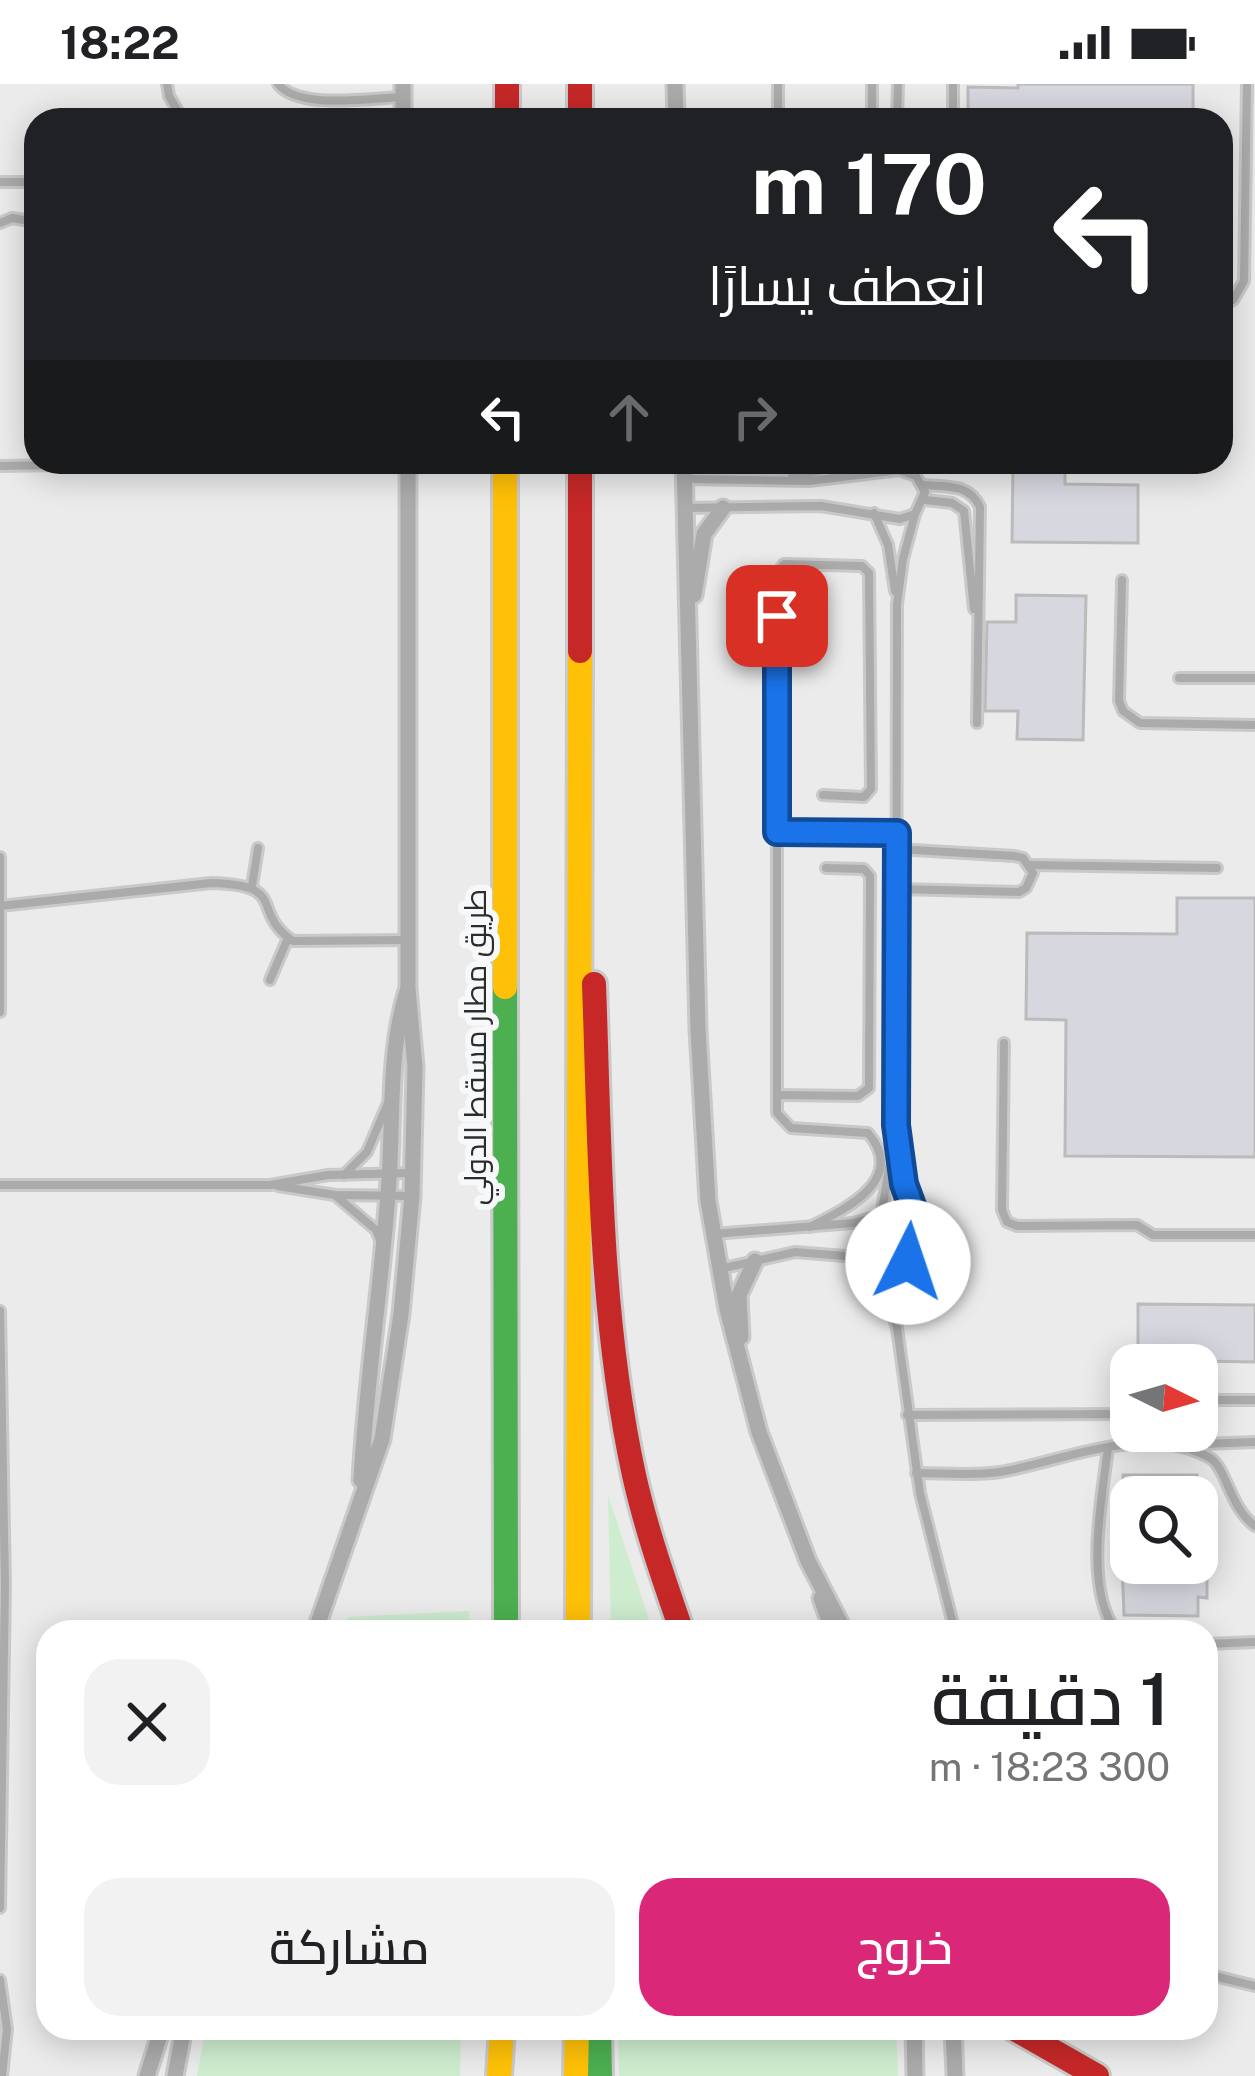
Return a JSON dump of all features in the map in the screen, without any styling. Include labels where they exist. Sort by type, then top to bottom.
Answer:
[{"type":"main road","name":"طريق مطار مسقط الدولي","points":[[505,474],[506,1620]]},
{"type":"main road","points":[[578,1620],[580,474]]},
{"type":"main road","points":[[579,648],[613,1349],[631,1472],[646,1533],[678,1620]]},
{"type":"main road","points":[[502,2076],[504,2040]]},
{"type":"main road","points":[[577,2040],[577,2076]]},
{"type":"main road","points":[[599,2040],[600,2076]]},
{"type":"main road","points":[[1033,2040],[1097,2076]]},
{"type":"street","points":[[319,1620],[382,1438],[412,1196],[416,1067],[408,988],[407,474]]},
{"type":"street","points":[[684,474],[704,1168],[719,1270],[746,1388],[773,1475],[829,1620]]},
{"type":"street","points":[[688,627],[704,534],[723,508]]},
{"type":"street","points":[[360,1496],[365,1395],[390,1173],[396,1025],[408,988]]},
{"type":"street","points":[[746,1388],[739,1294],[755,1262]]},
{"type":"street","points":[[820,1588],[838,1620]]},
{"type":"street","points":[[147,2076],[158,2040]]},
{"type":"street","points":[[175,2076],[182,2040]]},
{"type":"street","points":[[914,2040],[915,2076]]},
{"type":"street","points":[[954,2040],[955,2076]]},
{"type":"lane","points":[[278,84],[285,93],[302,99],[403,91]]},
{"type":"lane","points":[[1233,300],[1244,281],[1247,84]]},
{"type":"lane","points":[[713,474],[770,482],[882,474]]},
{"type":"lane","points":[[770,482],[804,474]]},
{"type":"lane","points":[[897,1328],[923,1236],[904,1184],[896,1125],[897,604],[903,559],[915,514],[924,500],[923,485],[910,474]]},
{"type":"lane","points":[[923,485],[964,489],[978,501],[981,513],[977,723]]},
{"type":"lane","points":[[924,500],[957,504],[966,516],[978,646]]},
{"type":"lane","points":[[685,508],[821,506],[900,519],[915,514]]},
{"type":"lane","points":[[874,514],[888,544],[897,604]]},
{"type":"lane","points":[[810,1227],[852,1206],[870,1190],[878,1173],[878,1154],[875,1140],[864,1131],[786,1126],[777,1113],[777,573],[784,564],[862,566],[869,573],[871,789],[860,797],[823,795]]},
{"type":"lane","points":[[1122,580],[1119,701],[1123,711],[1140,723],[1255,725]]},
{"type":"lane","points":[[1179,678],[1255,678]]},
{"type":"lane","points":[[777,832],[897,833]]},
{"type":"lane","points":[[258,848],[252,886],[288,938],[304,944],[408,940]]},
{"type":"lane","points":[[897,849],[1014,856],[1030,865],[1217,868]]},
{"type":"lane","points":[[0,857],[0,1012]]},
{"type":"lane","points":[[898,889],[1019,892],[1031,882],[1030,865]]},
{"type":"lane","points":[[778,1095],[858,1096],[869,1088],[870,876],[864,869],[826,868]]},
{"type":"lane","points":[[1,906],[212,883],[252,886]]},
{"type":"lane","points":[[270,980],[288,938]]},
{"type":"lane","points":[[1004,1043],[1002,1210],[1007,1222],[1017,1226],[1132,1224],[1153,1234],[1255,1235]]},
{"type":"lane","points":[[344,1175],[368,1152],[393,1090]]},
{"type":"lane","points":[[881,1216],[896,1125]]},
{"type":"lane","points":[[0,1184],[270,1185],[344,1175],[412,1173]]},
{"type":"lane","points":[[270,1185],[335,1196],[412,1196]]},
{"type":"lane","points":[[335,1196],[376,1230],[383,1246]]},
{"type":"lane","points":[[713,1234],[810,1227],[894,1212],[914,1218]]},
{"type":"lane","points":[[719,1270],[775,1255],[815,1252],[908,1262],[916,1256]]},
{"type":"lane","points":[[873,1259],[897,1328],[916,1473],[952,1620]]},
{"type":"lane","points":[[0,1311],[4,1586],[0,1908]]},
{"type":"lane","points":[[1218,1400],[1255,1400]]},
{"type":"lane","points":[[907,1415],[1110,1414]]},
{"type":"lane","points":[[1218,1443],[1255,1442]]},
{"type":"lane","points":[[916,1473],[998,1472],[1108,1448],[1097,1541],[1108,1620]]},
{"type":"lane","points":[[1191,1452],[1217,1463],[1238,1512],[1255,1526]]},
{"type":"lane","points":[[1218,1644],[1255,1642]]},
{"type":"lane","points":[[1218,1977],[1255,1986]]},
{"type":"lane","points":[[0,1980],[8,2029],[2,2076]]},
{"type":"green space","points":[[608,1495],[649,1620],[611,1620]]},
{"type":"green space","points":[[469,1611],[469,1620],[348,1617]]},
{"type":"green space","points":[[204,2040],[461,2040],[460,2076],[197,2076]]},
{"type":"green space","points":[[618,2040],[896,2040],[898,2076],[619,2076]]},
{"type":"building","points":[[1018,84],[1193,84],[1193,108],[968,108],[968,87],[1018,88]]},
{"type":"building","points":[[1013,474],[1065,474],[1065,484],[1138,485],[1138,543],[1012,542]]},
{"type":"building","points":[[1016,595],[1086,596],[1083,740],[1017,739],[1018,711],[985,711],[987,622],[1016,622]]},
{"type":"building","points":[[1177,898],[1255,898],[1255,1157],[1065,1156],[1066,1020],[1026,1019],[1027,933],[1177,934]]},
{"type":"building","points":[[1138,1304],[1255,1305],[1255,1362],[1218,1361],[1218,1344],[1138,1344]]},
{"type":"building","points":[[1123,1584],[1207,1584],[1207,1598],[1198,1597],[1198,1616],[1124,1615]]},
{"type":"traffic: fast","points":[[505,987],[506,1620]]},
{"type":"traffic: fast","points":[[599,2040],[600,2076]]},
{"type":"traffic: slow","points":[[505,474],[505,987]]},
{"type":"traffic: slow","points":[[578,1620],[580,651]]},
{"type":"traffic: slow","points":[[499,2076],[501,2040]]},
{"type":"traffic: slow","points":[[576,2076],[577,2040]]},
{"type":"traffic: jam","points":[[507,84],[507,108]]},
{"type":"traffic: jam","points":[[580,84],[580,108]]},
{"type":"traffic: jam","points":[[580,474],[580,651]]},
{"type":"traffic: jam","points":[[594,984],[603,1230],[622,1414],[639,1495],[678,1620]]},
{"type":"traffic: jam","points":[[1034,2040],[1097,2076]]},
{"type":"route","points":[[777,616],[777,832],[897,833],[896,1125],[908,1201],[923,1236],[922,1246],[908,1262]]}]
